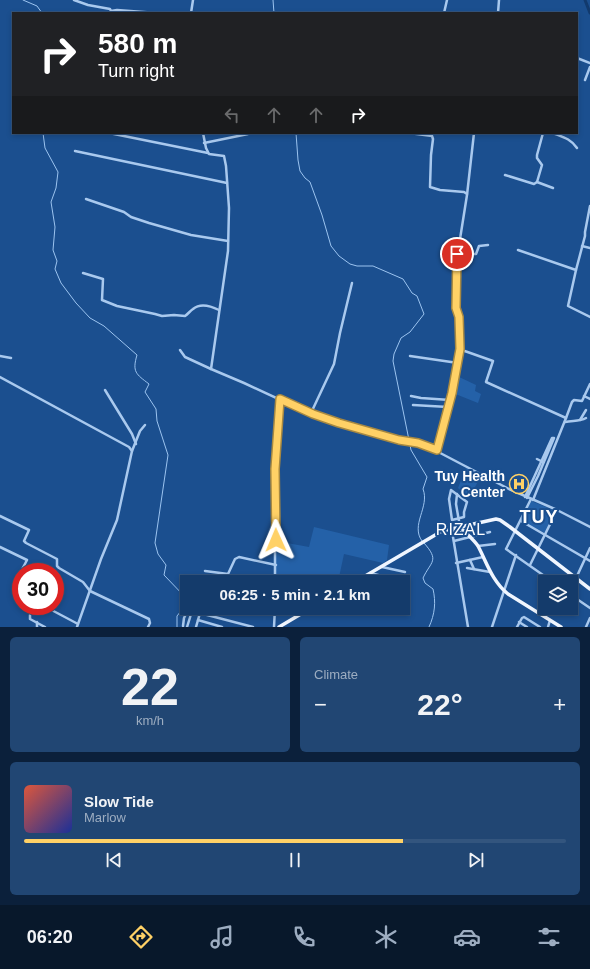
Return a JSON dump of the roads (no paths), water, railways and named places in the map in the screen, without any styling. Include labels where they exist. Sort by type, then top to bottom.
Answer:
[{"type":"main road","points":[[367,575],[438,533],[461,529],[467,526],[498,519],[571,575]]},
{"type":"main road","points":[[461,529],[478,546],[494,579],[504,591],[561,627]]},
{"type":"main road","points":[[578,581],[590,590]]},
{"type":"main road","points":[[279,627],[299,615]]},
{"type":"street","points":[[74,0],[88,5],[110,9],[111,12],[117,10],[143,12]]},
{"type":"street","points":[[191,12],[193,0]]},
{"type":"street","points":[[444,12],[446,0]]},
{"type":"street","points":[[498,12],[499,0]]},
{"type":"street","points":[[578,58],[590,63]]},
{"type":"street","points":[[585,80],[590,67]]},
{"type":"street","points":[[114,134],[224,156],[229,208],[228,241],[211,369]]},
{"type":"street","points":[[203,134],[204,143],[209,154]]},
{"type":"street","points":[[204,143],[248,134]]},
{"type":"street","points":[[417,134],[432,136],[434,139],[431,156],[430,187],[440,190],[464,192],[467,195]]},
{"type":"street","points":[[437,450],[450,400],[460,349],[459,317],[456,308],[457,254],[467,195],[474,134]]},
{"type":"street","points":[[536,182],[542,165],[537,158],[537,155],[543,134]]},
{"type":"street","points":[[556,134],[568,138],[578,148]]},
{"type":"street","points":[[75,151],[227,183]]},
{"type":"street","points":[[505,175],[534,184],[536,182],[553,188]]},
{"type":"street","points":[[86,199],[124,212],[131,217],[149,223],[192,235],[228,241]]},
{"type":"street","points":[[590,206],[568,306],[590,317]]},
{"type":"street","points":[[457,254],[476,254],[479,246],[488,245]]},
{"type":"street","points":[[582,246],[590,248]]},
{"type":"street","points":[[518,250],[576,270]]},
{"type":"street","points":[[83,273],[103,279],[102,300],[117,306],[162,316],[185,316],[194,308],[202,306],[219,310]]},
{"type":"street","points":[[311,414],[334,364],[352,283]]},
{"type":"street","points":[[460,349],[493,361],[486,382],[566,418]]},
{"type":"street","points":[[180,350],[185,357],[311,414],[339,423],[423,444],[437,450],[526,497],[557,510],[590,527]]},
{"type":"street","points":[[0,356],[11,358]]},
{"type":"street","points":[[410,356],[458,363]]},
{"type":"street","points":[[0,377],[130,447],[132,451]]},
{"type":"street","points":[[544,575],[506,548],[532,500],[573,401],[582,401],[590,384]]},
{"type":"street","points":[[105,390],[132,434],[136,444]]},
{"type":"street","points":[[411,396],[450,400]]},
{"type":"street","points":[[584,396],[590,399]]},
{"type":"street","points":[[275,575],[275,469],[280,399]]},
{"type":"street","points":[[413,405],[448,407]]},
{"type":"street","points":[[580,421],[586,410]]},
{"type":"street","points":[[564,422],[580,421],[586,418]]},
{"type":"street","points":[[59,615],[77,626],[101,559],[118,520],[132,451],[140,431],[145,425]]},
{"type":"street","points":[[526,497],[543,462],[554,438],[552,438],[543,462]]},
{"type":"street","points":[[537,459],[543,462]]},
{"type":"street","points":[[451,490],[457,494],[467,502],[464,517],[452,520],[449,499],[451,490]]},
{"type":"street","points":[[457,494],[456,504],[461,529]]},
{"type":"street","points":[[530,565],[557,510]]},
{"type":"street","points":[[0,516],[29,530],[24,541],[35,549],[56,559],[57,566],[59,568],[83,582],[90,591],[148,619],[150,623],[148,627]]},
{"type":"street","points":[[521,522],[590,561]]},
{"type":"street","points":[[450,530],[454,541],[456,563],[468,627]]},
{"type":"street","points":[[454,541],[469,536],[490,532]]},
{"type":"street","points":[[478,546],[495,544]]},
{"type":"street","points":[[0,547],[27,560],[25,563]]},
{"type":"street","points":[[578,575],[590,548]]},
{"type":"street","points":[[492,627],[516,555]]},
{"type":"street","points":[[205,571],[228,574],[235,559],[239,557],[276,565]]},
{"type":"street","points":[[456,563],[483,557]]},
{"type":"street","points":[[470,560],[474,570]]},
{"type":"street","points":[[381,566],[405,572]]},
{"type":"street","points":[[467,568],[490,572]]},
{"type":"street","points":[[370,573],[379,575]]},
{"type":"street","points":[[578,600],[590,608]]},
{"type":"street","points":[[31,615],[30,618],[45,627]]},
{"type":"street","points":[[183,626],[185,615]]},
{"type":"street","points":[[187,627],[191,615]]},
{"type":"street","points":[[196,627],[200,615]]},
{"type":"street","points":[[204,615],[252,627]]},
{"type":"street","points":[[274,627],[275,615]]},
{"type":"street","points":[[517,627],[519,622],[524,617],[540,627]]},
{"type":"street","points":[[586,627],[590,618]]},
{"type":"street","points":[[198,620],[222,627]]},
{"type":"street","points":[[548,627],[550,620]]},
{"type":"street","points":[[37,622],[37,627]]},
{"type":"street","points":[[519,622],[527,627]]},
{"type":"waterway","points":[[23,0],[37,6],[41,12]]},
{"type":"waterway","points":[[273,0],[274,12]]},
{"type":"waterway","points":[[585,0],[590,13]]},
{"type":"waterway","points":[[43,134],[45,148],[58,172],[56,188],[51,202],[55,227],[53,250],[57,261],[55,269],[61,283],[76,303],[90,318],[104,326],[137,355],[135,365],[136,372],[149,384],[145,392],[156,409],[157,421],[168,455],[155,543],[158,554],[166,565],[164,575],[180,592]]},
{"type":"waterway","points":[[296,134],[300,171],[310,182],[331,246],[339,256],[350,264],[357,266],[373,266],[403,279],[412,293],[417,296],[424,314],[410,332],[401,338],[394,354],[393,361],[411,450],[427,477],[423,489],[424,502],[418,529],[422,541]]},
{"type":"waterway","points":[[424,543],[429,549],[433,558],[423,578],[425,583],[433,589],[434,594],[434,613],[429,627]]},
{"type":"waterway","points":[[177,627],[177,616],[180,612]]},
{"type":"place","name":"Tuy Health Center","points":[[519,484]]},
{"type":"district","name":"TUY","points":[[539,517]]},
{"type":"district","name":"RIZAL","points":[[461,529]]}]
